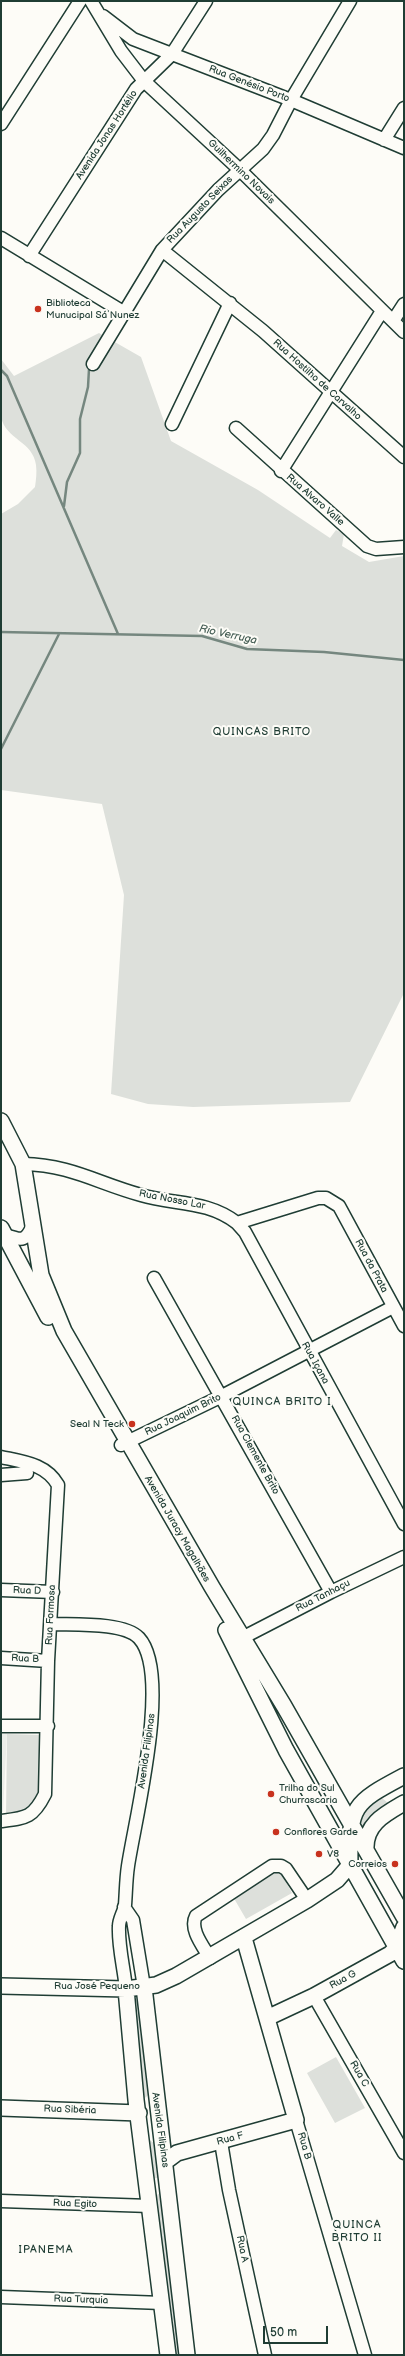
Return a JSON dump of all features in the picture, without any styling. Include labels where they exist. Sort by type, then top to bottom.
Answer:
[{"type":"main road","name":"Avenida Juracy Magalhães","points":[[1,1121],[23,1164],[32,1227],[41,1275],[50,1302],[124,1443],[234,1643],[286,1750],[404,1961]]},
{"type":"main road","name":"Avenida Juracy Magalhães","points":[[2,1234],[38,1299],[124,1443],[284,1706],[404,1918]]},
{"type":"main road","points":[[268,1714],[284,1706]]},
{"type":"main road","points":[[350,1865],[351,1823],[360,1803],[388,1784],[404,1776]]},
{"type":"main road","points":[[366,1849],[366,1837],[373,1824],[403,1804],[388,1794],[388,1784]]},
{"type":"main road","points":[[335,1794],[349,1798],[367,1797]]},
{"type":"main road","name":"Rua José Pequeno","points":[[1,1986],[126,1989],[144,1987],[165,1982],[210,1958],[307,1900],[337,1880],[350,1865]]},
{"type":"main road","points":[[396,1948],[404,1927]]},
{"type":"main road","name":"Rua B","points":[[244,1938],[296,2120]]},
{"type":"main road","name":"Rua G","points":[[267,2018],[314,1996],[390,1954],[396,1948]]},
{"type":"main road","name":"Avenida Filipinas","points":[[144,1987],[155,2094],[162,2141],[187,2355]]},
{"type":"main road","name":"Avenida Filipinas","points":[[126,1989],[149,2200],[168,2355]]},
{"type":"main road","points":[[155,2094],[139,2112],[146,2125],[162,2141],[201,2146]]},
{"type":"main road","name":"Rua Sibéria","points":[[1,2108],[139,2112]]},
{"type":"main road","name":"Rua F","points":[[165,2169],[177,2154],[296,2120]]},
{"type":"main road","points":[[147,2178],[155,2182],[165,2169]]},
{"type":"main road","points":[[149,2200],[159,2188],[168,2192]]},
{"type":"street","points":[[1,124],[80,1]]},
{"type":"street","name":"Guilhermino Novais","points":[[91,1],[113,37],[144,81],[240,170],[404,332]]},
{"type":"street","name":"Avenida Jonas Hortélio","points":[[29,256],[136,89],[172,54],[206,1]]},
{"type":"street","name":"Rua Augusto Seixas","points":[[93,364],[123,312],[162,250],[218,190],[263,149],[273,135],[291,100],[350,1]]},
{"type":"street","name":"Rua Genésio Porto","points":[[99,13],[133,39],[291,100],[404,148]]},
{"type":"street","points":[[384,140],[404,108]]},
{"type":"street","points":[[1,238],[123,312]]},
{"type":"street","name":"Rua Hostilho de Carvalho","points":[[162,250],[230,303],[404,457]]},
{"type":"street","points":[[172,424],[230,303]]},
{"type":"street","points":[[393,322],[404,304]]},
{"type":"street","points":[[281,471],[330,391],[382,311]]},
{"type":"street","name":"Rua Alvaro Valle","points":[[236,428],[281,471],[367,546],[376,549],[404,546]]},
{"type":"street","name":"Rua Nosso Lar","points":[[23,1164],[57,1166],[140,1195],[208,1207],[226,1214],[237,1223]]},
{"type":"street","name":"Rua da Prata","points":[[237,1223],[318,1198],[333,1201],[339,1206],[404,1326]]},
{"type":"street","name":"Rua Içana","points":[[237,1223],[245,1232],[404,1524]]},
{"type":"street","points":[[2,1234],[22,1239],[27,1236],[32,1227]]},
{"type":"street","name":"Rua Clemente Brito","points":[[154,1278],[222,1396],[331,1592]]},
{"type":"street","name":"Rua Joaquim Brito","points":[[124,1443],[222,1396],[393,1307]]},
{"type":"street","name":"Rua Formosa","points":[[1,1457],[31,1463],[45,1469],[54,1477],[58,1485],[52,1592],[52,1624],[48,1660],[48,1726],[45,1794],[38,1809],[26,1818],[1,1821]]},
{"type":"street","points":[[1,1475],[27,1473]]},
{"type":"street","name":"Rua Tanhaçu","points":[[242,1638],[331,1592],[404,1557]]},
{"type":"street","name":"Rua D","points":[[1,1590],[52,1592]]},
{"type":"street","name":"Avenida Filipinas","points":[[52,1624],[121,1628],[138,1637],[145,1646],[149,1659],[152,1683],[150,1740],[128,1868],[124,1907],[118,1924],[126,1989]]},
{"type":"street","name":"Rua B","points":[[1,1658],[48,1660]]},
{"type":"street","points":[[1,1726],[48,1726]]},
{"type":"street","points":[[210,1958],[196,1933],[194,1921],[196,1916],[272,1866],[282,1866],[286,1869],[307,1900]]},
{"type":"street","name":"Avenida Filipinas","points":[[124,1907],[133,1920],[144,1987]]},
{"type":"street","name":"Rua C","points":[[314,1996],[404,2153]]},
{"type":"street","name":"Rua B","points":[[296,2120],[365,2355]]},
{"type":"street","name":"Rua A","points":[[221,2142],[229,2190],[265,2355]]},
{"type":"street","name":"Rua Egito","points":[[1,2201],[149,2200]]},
{"type":"street","name":"Rua Turquia","points":[[1,2297],[162,2303]]},
{"type":"shaded area","points":[[99,333],[141,357],[171,441],[258,490],[330,538],[336,530],[344,534],[342,546],[369,562],[404,556],[404,993],[350,1102],[193,1107],[148,1104],[111,1094],[124,895],[102,804],[1,790],[1,514],[18,504],[35,487],[36,465],[34,457],[30,451],[8,431],[1,417],[1,359],[14,376]]},
{"type":"shaded area","points":[[1,1734],[7,1734],[3,1812],[1,1812]]},
{"type":"shaded area","points":[[7,1734],[41,1735],[40,1792],[27,1811],[6,1816]]},
{"type":"shaded area","points":[[381,1797],[388,1803],[372,1816],[366,1824],[362,1834],[358,1828],[363,1810],[370,1798]]},
{"type":"shaded area","points":[[278,1868],[292,1893],[246,1919],[232,1895]]},
{"type":"shaded area","points":[[135,1998],[138,1999],[151,2093],[141,2101],[132,2001]]},
{"type":"shaded area","points":[[336,2057],[365,2108],[335,2123],[307,2073]]},
{"type":"shaded area","points":[[146,2138],[159,2146],[162,2177],[151,2179]]},
{"type":"shaded area","points":[[161,2193],[184,2355],[170,2355],[152,2197]]},
{"type":"waterway","points":[[64,506],[67,482],[80,453],[80,419],[88,387],[89,369]]},
{"type":"waterway","points":[[1,370],[7,376],[118,634]]},
{"type":"waterway","name":"Rio Verruga","points":[[1,632],[202,636],[247,649],[324,652],[404,660]]},
{"type":"waterway","points":[[1,749],[59,634]]},
{"type":"place","name":"Biblioteca Munucipal Sá Nunez","points":[[38,309]]},
{"type":"place","name":"Seal N Teck","points":[[132,1424]]},
{"type":"place","name":"Trilha do Sul Churrascaria","points":[[271,1794]]},
{"type":"place","name":"Conflores Garde","points":[[276,1832]]},
{"type":"place","name":"V8","points":[[319,1854]]},
{"type":"place","name":"Correios","points":[[395,1864]]},
{"type":"district","name":"QUINCAS BRITO","points":[[262,732]]},
{"type":"district","name":"QUINCA BRITO I","points":[[282,1402]]},
{"type":"district","name":"QUINCA BRITO II","points":[[357,2231]]},
{"type":"district","name":"IPANEMA","points":[[46,2250]]}]
